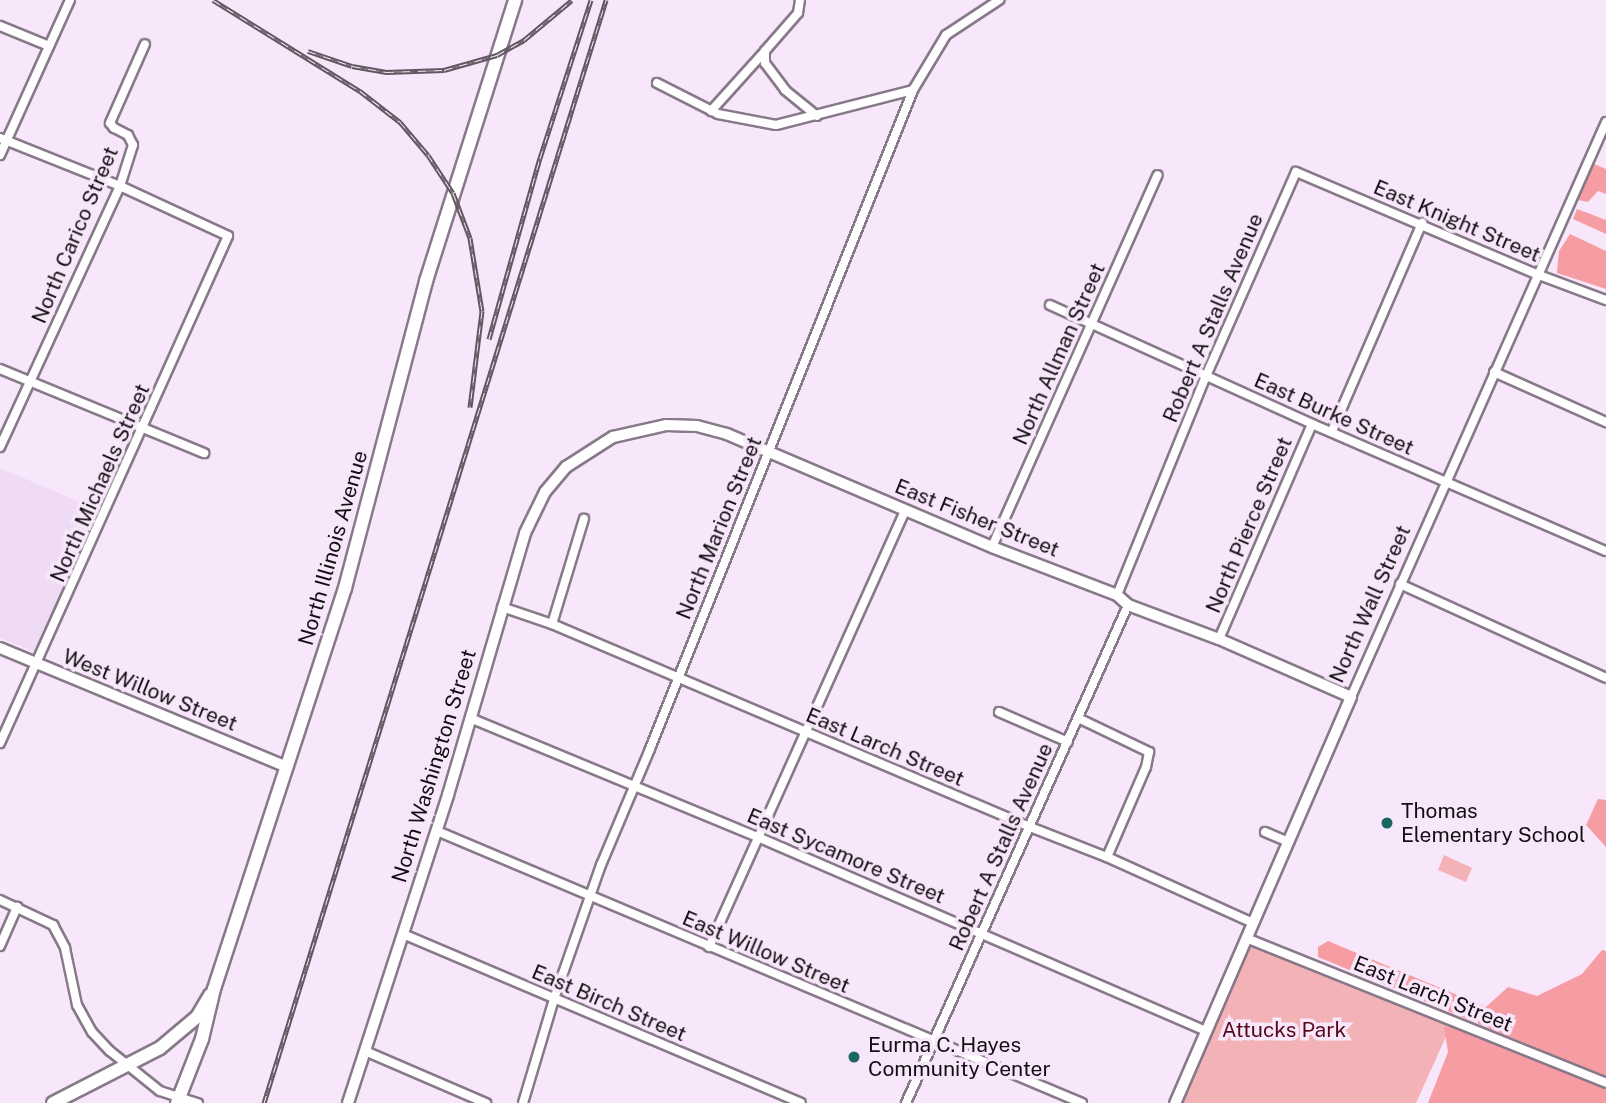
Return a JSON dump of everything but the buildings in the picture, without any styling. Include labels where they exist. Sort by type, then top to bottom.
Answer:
[{"type":"main road","name":"North Illinois Avenue","points":[[178,1100],[202,1039],[214,989],[345,588],[426,281],[515,0]]},
{"type":"main road","points":[[53,1103],[129,1065],[181,1032],[197,1017],[214,989]]},
{"type":"street","points":[[0,155],[4,139],[70,0]]},
{"type":"street","points":[[711,111],[798,13],[800,0]]},
{"type":"street","name":"North Marion Street","points":[[523,1103],[554,999],[589,897],[913,90],[946,35],[999,0]]},
{"type":"street","points":[[0,26],[49,46]]},
{"type":"street","name":"North Carico Street","points":[[0,447],[120,186],[133,145],[128,135],[110,123],[145,44]]},
{"type":"street","points":[[765,51],[765,63],[785,90],[817,116]]},
{"type":"street","points":[[657,83],[711,111],[776,125],[913,90]]},
{"type":"street","name":"North Wall Street","points":[[1175,1103],[1399,584],[1606,122]]},
{"type":"street","points":[[4,139],[120,186]]},
{"type":"street","name":"East Knight Street","points":[[1296,172],[1422,223],[1539,275],[1606,300]]},
{"type":"street","name":"Robert A Stalls Avenue","points":[[1117,596],[1206,376],[1296,172]]},
{"type":"street","name":"North Allman Street","points":[[992,547],[1158,175]]},
{"type":"street","name":"North Michaels Street","points":[[0,743],[144,429],[228,236],[120,186]]},
{"type":"street","points":[[1332,431],[1422,223]]},
{"type":"street","name":"East Burke Street","points":[[1049,305],[1312,424],[1606,551]]},
{"type":"street","points":[[0,369],[204,453]]},
{"type":"street","points":[[1494,372],[1606,422]]},
{"type":"street","name":"North Pierce Street","points":[[1219,639],[1312,424]]},
{"type":"street","name":"East Fisher Street","points":[[583,455],[613,437],[666,425],[696,426],[727,434],[992,547],[1117,596],[1128,605],[1219,639],[1351,697]]},
{"type":"street","name":"North Washington Street","points":[[348,1103],[437,831],[525,533],[545,492],[566,467],[583,455]]},
{"type":"street","points":[[709,947],[760,838],[878,564],[905,510]]},
{"type":"street","points":[[552,624],[584,519]]},
{"type":"street","points":[[1399,584],[1606,678]]},
{"type":"street","name":"Robert A Stalls Avenue","points":[[906,1103],[1128,605]]},
{"type":"street","name":"East Larch Street","points":[[502,607],[552,624],[677,679],[1107,857],[1253,923]]},
{"type":"street","name":"West Willow Street","points":[[0,648],[287,767]]},
{"type":"street","points":[[999,712],[1068,742]]},
{"type":"street","name":"East Sycamore Street","points":[[470,718],[760,838],[1205,1031]]},
{"type":"street","points":[[1078,718],[1146,748],[1150,756],[1107,857]]},
{"type":"street","name":"East Willow Street","points":[[437,831],[1082,1103]]},
{"type":"street","points":[[1265,832],[1289,842]]},
{"type":"street","points":[[0,901],[53,925],[65,948],[77,1005],[92,1032],[160,1091],[178,1100],[198,1103]]},
{"type":"street","points":[[0,946],[17,907]]},
{"type":"street","name":"East Birch Street","points":[[403,934],[801,1103]]},
{"type":"street","name":"East Larch Street","points":[[1246,938],[1606,1083]]},
{"type":"street","points":[[365,1051],[486,1103]]},
{"type":"shaded area","points":[[1594,164],[1606,169],[1606,194],[1598,191],[1588,202],[1578,200]]},
{"type":"shaded area","points":[[1577,209],[1606,220],[1606,234],[1573,219]]},
{"type":"shaded area","points":[[1570,234],[1606,251],[1606,289],[1557,273],[1559,251]]},
{"type":"shaded area","points":[[0,468],[99,510],[36,652],[0,638]]},
{"type":"shaded area","points":[[1598,799],[1606,800],[1606,847],[1586,825]]},
{"type":"shaded area","points":[[1328,941],[1486,1007],[1508,987],[1537,996],[1582,974],[1602,950],[1606,951],[1606,1077],[1318,957],[1318,947]]},
{"type":"shaded area","points":[[1444,1027],[1459,1027],[1606,1089],[1606,1103],[1428,1103],[1448,1052]]},
{"type":"green space","points":[[1444,855],[1472,868],[1466,882],[1438,870]]},
{"type":"green space","name":"Attucks Park","points":[[1246,938],[1453,1021],[1416,1103],[1174,1103]]},
{"type":"railway","points":[[213,0],[360,91],[400,122],[428,155],[453,193],[470,238],[482,311],[470,407]]},
{"type":"railway","points":[[308,51],[352,66],[386,72],[444,70],[497,55],[524,40],[572,0]]},
{"type":"railway","points":[[489,339],[540,158],[591,0]]},
{"type":"railway","points":[[264,1103],[606,0]]},
{"type":"place","name":"Thomas Elementary School","points":[[1387,823]]},
{"type":"place","name":"Eurma C. Hayes Community Center","points":[[854,1057]]}]
